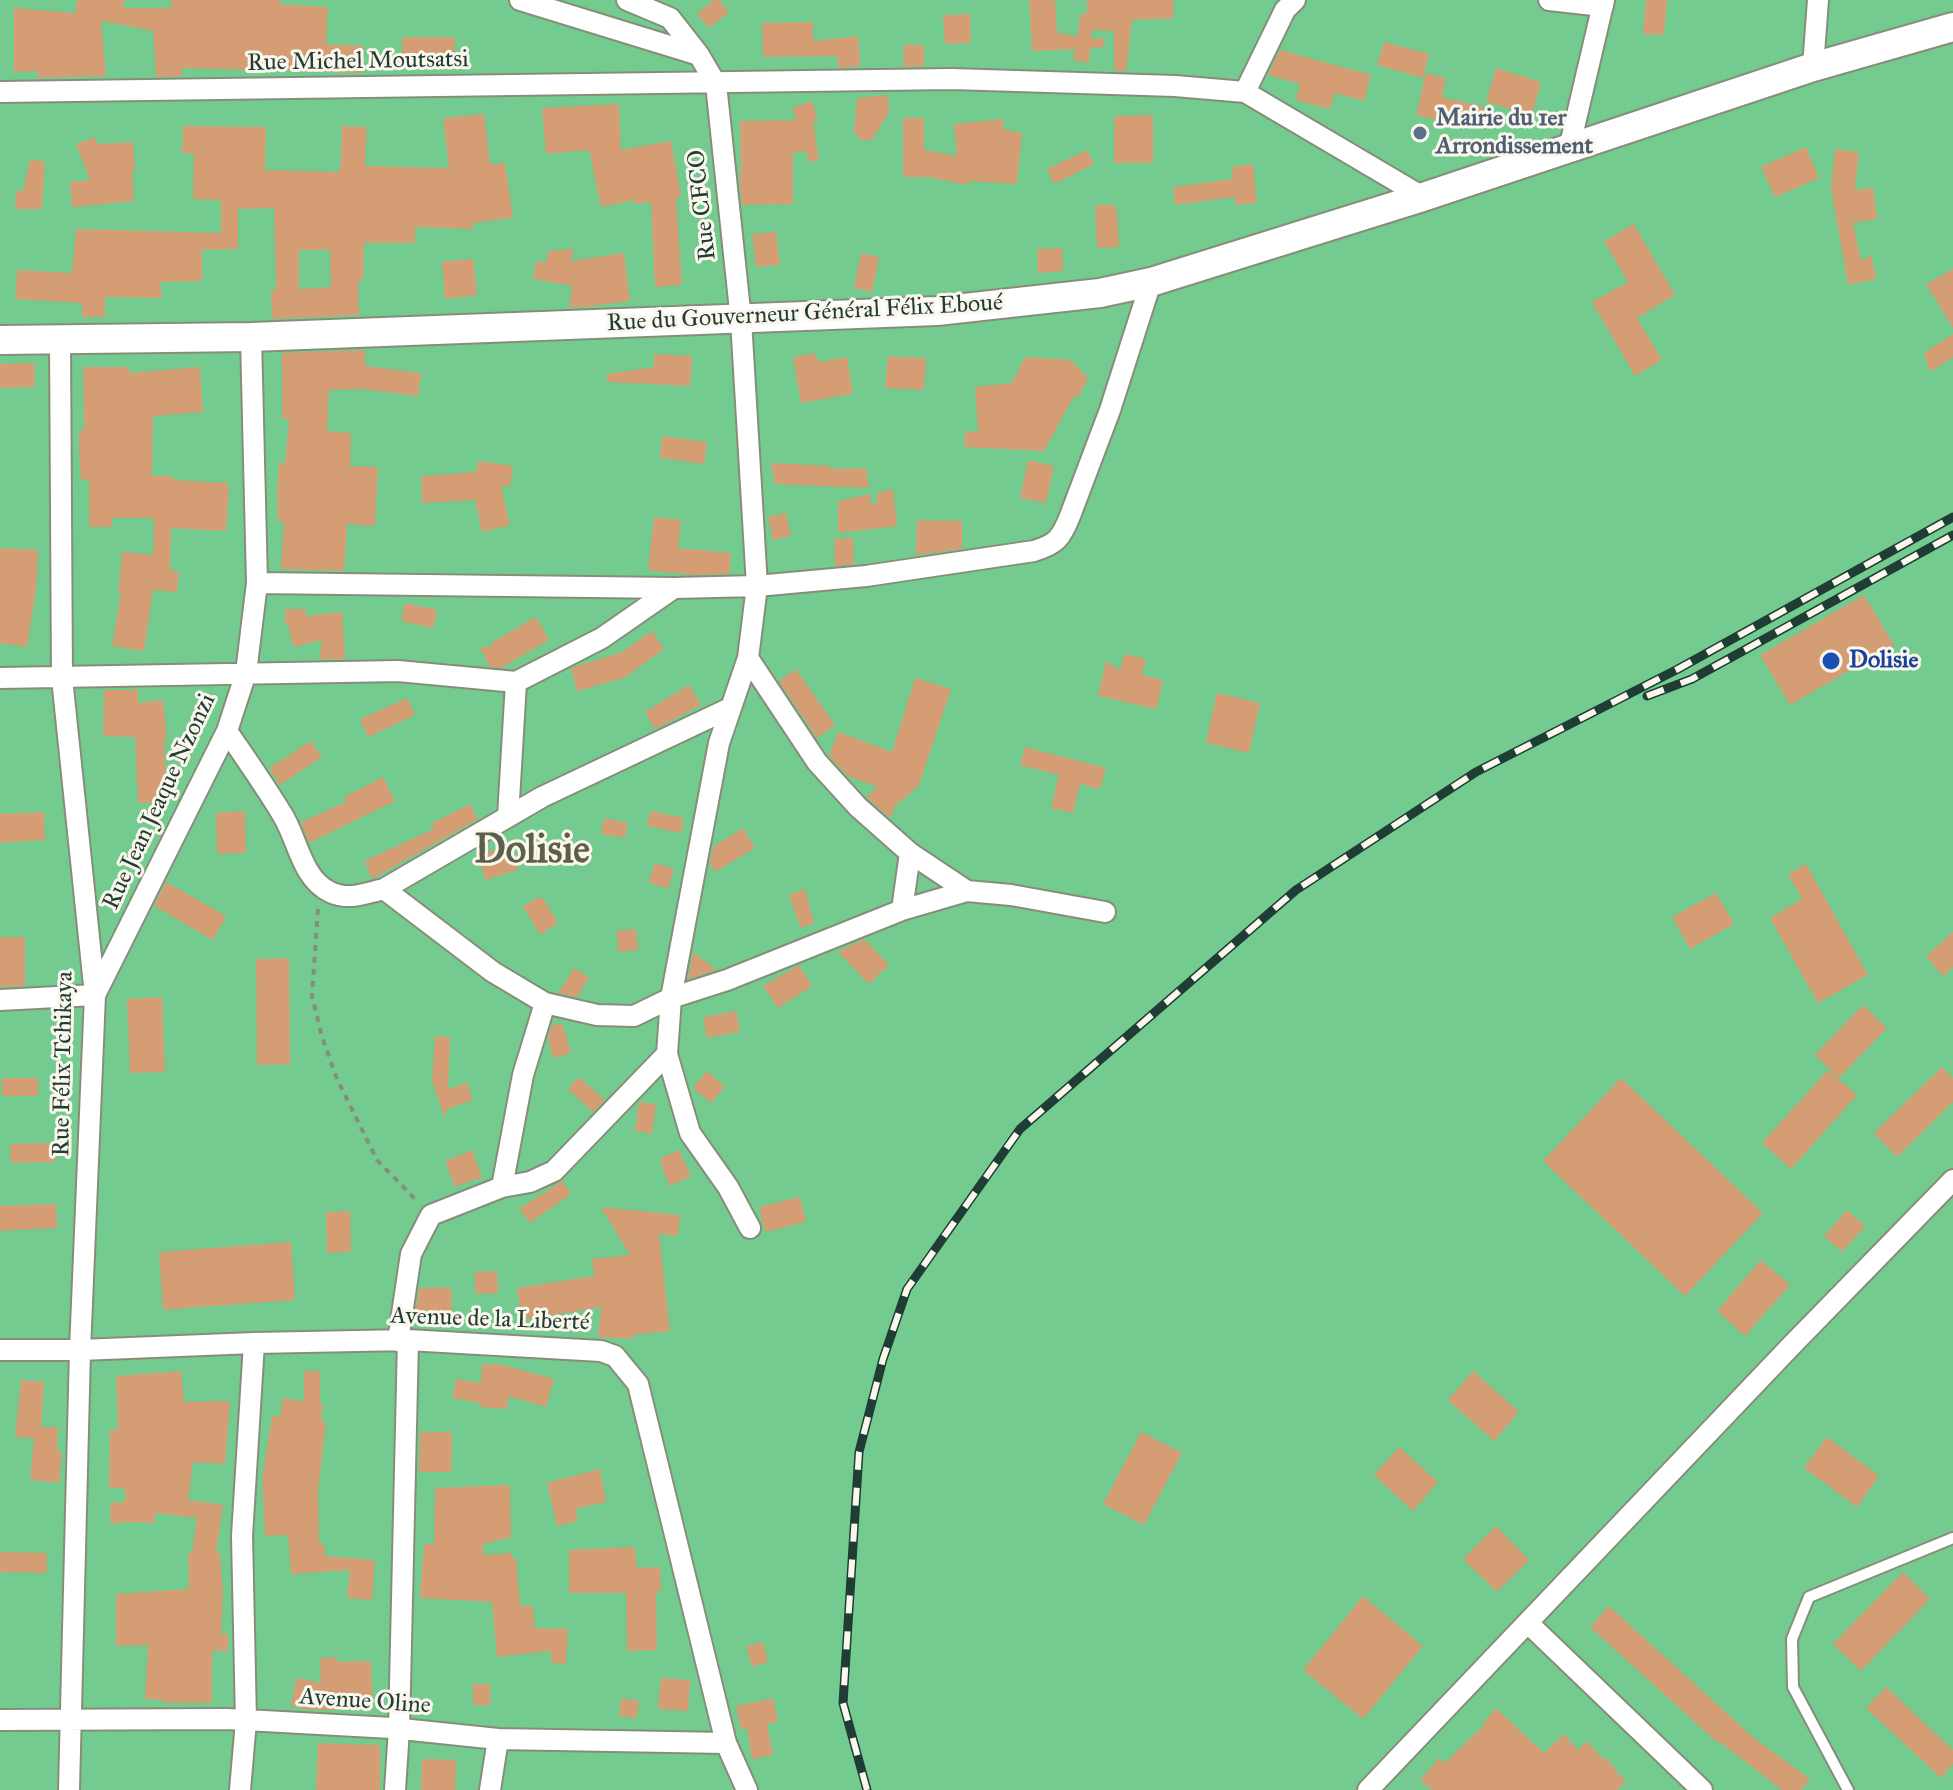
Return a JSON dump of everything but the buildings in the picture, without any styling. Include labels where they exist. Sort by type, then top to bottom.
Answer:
[{"type":"main road","name":"Rue du Gouverneur Général Félix Eboué","points":[[0,340],[251,337],[741,320],[937,311],[1100,293],[1151,282],[1423,197],[1813,67],[1953,27]]},
{"type":"street","points":[[520,0],[699,55]]},
{"type":"street","points":[[627,0],[670,18],[699,55],[716,84]]},
{"type":"street","points":[[1295,0],[1285,10],[1245,92],[1423,197]]},
{"type":"street","points":[[1549,0],[1604,3],[1569,149]]},
{"type":"street","points":[[1813,67],[1818,0]]},
{"type":"street","name":"Rue Michel Moutsatsi","points":[[0,92],[952,79],[1175,86],[1245,92]]},
{"type":"street","name":"Rue CFCO","points":[[667,1054],[671,998],[719,743],[748,658],[757,586],[741,320],[716,84]]},
{"type":"street","points":[[257,583],[674,588],[757,586],[866,576],[1034,551],[1052,545],[1063,533],[1075,503],[1110,410],[1151,282]]},
{"type":"street","name":"Rue Jean Jeaque Nzonzi","points":[[95,995],[227,731],[246,673],[257,583],[251,337]]},
{"type":"street","name":"Rue Félix Tchikaya","points":[[60,340],[62,678],[95,995],[80,1350],[69,1790]]},
{"type":"street","points":[[0,678],[398,671],[516,682],[602,638],[674,588]]},
{"type":"street","points":[[748,658],[817,762],[858,807],[910,853],[967,891]]},
{"type":"street","points":[[508,817],[516,682]]},
{"type":"street","points":[[227,731],[285,817],[299,853],[319,886],[332,894],[348,898],[384,889],[542,797],[730,708]]},
{"type":"street","points":[[902,910],[910,853]]},
{"type":"street","points":[[384,889],[493,972],[545,1003],[597,1015],[634,1016],[671,998],[727,980],[902,910],[967,891],[1011,895],[1105,912]]},
{"type":"street","points":[[0,1000],[95,995]]},
{"type":"street","points":[[502,1187],[523,1075],[545,1003]]},
{"type":"street","points":[[395,1790],[399,1729],[403,1340],[411,1254],[431,1215],[502,1187],[530,1182],[554,1171],[667,1054],[690,1133],[728,1187],[750,1228]]},
{"type":"street","points":[[1368,1790],[1953,1180]]},
{"type":"street","name":"Avenue de la Liberté","points":[[0,1350],[403,1340],[601,1351],[615,1356],[638,1384],[726,1743],[747,1790]]},
{"type":"street","points":[[240,1790],[246,1721],[242,1536],[254,1343]]},
{"type":"street","points":[[1529,1624],[1700,1790]]},
{"type":"street","name":"Avenue Oline","points":[[0,1720],[227,1719],[399,1729],[498,1739],[726,1743]]},
{"type":"street","points":[[490,1790],[498,1739]]},
{"type":"lane","points":[[1848,1790],[1793,1687],[1792,1639],[1809,1597],[1953,1538]]},
{"type":"path","points":[[319,886],[312,996],[322,1037],[337,1079],[377,1160],[431,1215]]},
{"type":"green space","points":[[0,0],[1953,0],[1953,1790],[0,1790]]},
{"type":"railway","points":[[867,1790],[843,1703],[859,1452],[883,1359],[907,1289],[1020,1129],[1296,890],[1476,772],[1678,669],[1953,517]]},
{"type":"railway","points":[[1647,696],[1692,679],[1953,535]]},
{"type":"place","name":"Mairie du 1er Arrondissement","points":[[1420,133]]},
{"type":"place","name":"Dolisie","points":[[1831,661]]},
{"type":"district","name":"Dolisie","points":[[532,852]]}]
